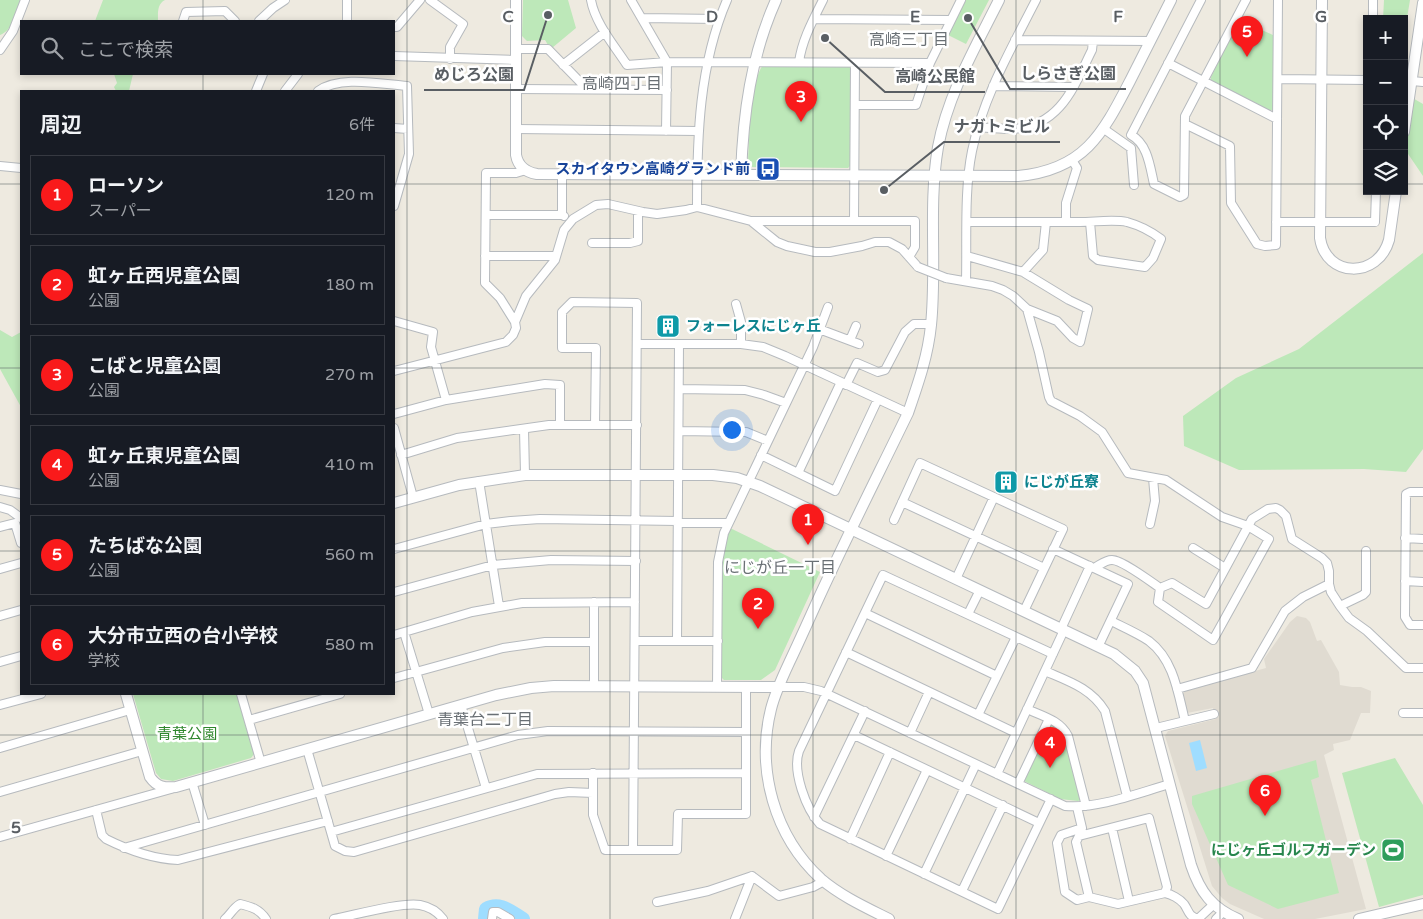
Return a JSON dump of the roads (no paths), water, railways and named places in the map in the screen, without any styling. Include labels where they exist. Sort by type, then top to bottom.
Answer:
[{"type":"street","points":[[0,50],[13,31],[25,0]]},
{"type":"street","points":[[259,20],[272,8],[285,0]]},
{"type":"street","points":[[347,0],[348,20]]},
{"type":"street","points":[[395,27],[420,0]]},
{"type":"street","points":[[430,0],[463,24],[450,47],[450,59]]},
{"type":"street","points":[[516,0],[516,159],[526,170],[534,173],[562,174],[934,176],[1030,175],[1046,171],[1072,160],[1092,144],[1104,129],[1171,0]]},
{"type":"street","points":[[591,0],[605,32],[627,65],[667,62],[930,63]]},
{"type":"street","points":[[631,0],[667,62],[666,131]]},
{"type":"street","points":[[697,206],[698,131],[708,62],[719,19],[727,0]]},
{"type":"street","points":[[741,174],[744,113],[754,62],[776,0]]},
{"type":"street","points":[[799,62],[800,53],[823,0]]},
{"type":"street","points":[[855,105],[916,105],[930,63],[961,0]]},
{"type":"street","points":[[889,919],[851,900],[824,881],[807,864],[789,839],[777,815],[770,793],[766,772],[766,740],[771,708],[778,687],[908,413],[924,363],[931,324],[934,176],[938,147],[951,100],[963,71],[999,0]]},
{"type":"street","points":[[966,281],[968,176],[972,152],[978,128],[993,86],[1036,0]]},
{"type":"street","points":[[1201,0],[1131,135],[1143,144],[1154,184],[1180,197],[1184,195],[1185,116],[1246,0]]},
{"type":"street","points":[[1185,124],[1230,146],[1231,203],[1257,244],[1265,246],[1276,245],[1278,0]]},
{"type":"street","points":[[1322,0],[1320,222],[1321,245],[1332,260],[1343,267],[1357,269],[1371,265],[1381,256],[1387,247],[1395,195]]},
{"type":"street","points":[[1373,0],[1373,15]]},
{"type":"street","points":[[1408,106],[1423,3]]},
{"type":"street","points":[[183,20],[186,12],[225,11],[234,20]]},
{"type":"street","points":[[642,18],[719,19]]},
{"type":"street","points":[[814,19],[950,20]]},
{"type":"street","points":[[563,65],[605,32]]},
{"type":"street","points":[[1016,40],[1150,41]]},
{"type":"street","points":[[978,128],[1012,129],[1035,124],[1055,113],[1074,86],[1092,50],[1093,41]]},
{"type":"street","points":[[516,49],[548,49],[587,89]]},
{"type":"street","points":[[395,56],[516,60]]},
{"type":"street","points":[[854,221],[855,62]]},
{"type":"street","points":[[1168,63],[1277,118]]},
{"type":"street","points":[[256,90],[264,75]]},
{"type":"street","points":[[286,90],[297,75]]},
{"type":"street","points":[[320,90],[329,84],[349,78],[407,86],[409,154],[395,202]]},
{"type":"street","points":[[1278,79],[1363,80]]},
{"type":"street","points":[[1412,81],[1423,82]]},
{"type":"street","points":[[993,86],[1074,86]]},
{"type":"street","points":[[516,89],[667,90]]},
{"type":"street","points":[[395,128],[408,129]]},
{"type":"street","points":[[1104,129],[1131,148],[1134,185]]},
{"type":"street","points":[[516,130],[698,131]]},
{"type":"street","points":[[1066,222],[1066,203],[1077,168],[1072,160]]},
{"type":"street","points":[[0,166],[20,168]]},
{"type":"street","points":[[395,170],[404,170]]},
{"type":"street","points":[[395,371],[506,342],[513,335],[516,328],[515,322],[500,298],[485,283],[486,173],[516,173],[526,170]]},
{"type":"street","points":[[562,174],[562,215]]},
{"type":"street","points":[[1276,222],[1375,222],[1376,195]]},
{"type":"street","points":[[515,322],[526,296],[549,268],[556,256],[564,230],[573,219],[589,208],[602,205],[615,205],[638,211],[664,214],[697,206],[751,221],[915,221],[915,247],[909,257]]},
{"type":"street","points":[[592,244],[638,241],[638,211]]},
{"type":"street","points":[[486,215],[562,215],[573,219]]},
{"type":"street","points":[[751,221],[772,240],[787,246],[822,252],[882,241],[896,245],[918,267],[946,278],[1004,290],[1027,309],[1057,321],[1080,342],[1088,309],[1069,300],[1023,272],[967,256]]},
{"type":"street","points":[[968,222],[1046,222],[1066,222],[1090,222],[1126,222],[1155,234],[1161,239],[1153,258],[1145,267],[1098,260],[1093,256],[1090,222]]},
{"type":"street","points":[[1023,272],[1043,250],[1046,222]]},
{"type":"street","points":[[485,256],[556,256]]},
{"type":"street","points":[[595,425],[596,348],[562,348],[562,312],[572,302],[638,303],[633,850]]},
{"type":"street","points":[[736,304],[741,322],[741,344]]},
{"type":"street","points":[[717,687],[718,562],[721,544],[728,524],[804,365],[828,307]]},
{"type":"street","points":[[1027,309],[1051,401],[1080,416],[1102,432],[1128,472],[1166,480],[1222,517],[1248,526],[1269,539],[1213,640],[1158,602],[1160,588]]},
{"type":"street","points":[[395,321],[433,332],[431,348],[446,400]]},
{"type":"street","points":[[798,473],[844,383],[857,363],[878,372],[885,370],[905,332],[914,324],[931,324]]},
{"type":"street","points":[[850,340],[856,326]]},
{"type":"street","points":[[819,329],[859,344]]},
{"type":"street","points":[[637,344],[741,344],[763,347],[908,413]]},
{"type":"street","points":[[677,641],[679,344]]},
{"type":"street","points":[[395,414],[446,400],[545,384],[560,385],[560,425]]},
{"type":"street","points":[[679,389],[745,390],[786,403]]},
{"type":"street","points":[[761,455],[835,491],[878,399]]},
{"type":"street","points":[[401,455],[457,438],[524,429],[560,425],[636,425]]},
{"type":"street","points":[[524,429],[525,475]]},
{"type":"street","points":[[679,430],[746,432],[768,440]]},
{"type":"street","points":[[395,432],[414,497]]},
{"type":"street","points":[[894,520],[920,463],[1063,529],[1024,611]]},
{"type":"street","points":[[395,503],[479,481],[525,475],[726,476],[748,482],[1098,646],[1114,654],[1134,671],[1143,683],[1194,873],[1200,887],[1219,915],[1238,919]]},
{"type":"street","points":[[1150,524],[1155,501],[1153,478]]},
{"type":"street","points":[[479,481],[500,606]]},
{"type":"street","points":[[0,490],[20,494]]},
{"type":"street","points":[[1423,492],[1410,492],[1406,494],[1405,538],[1405,617],[1410,625],[1423,625]]},
{"type":"street","points":[[956,579],[994,497]]},
{"type":"street","points":[[902,502],[1044,568]]},
{"type":"street","points":[[0,507],[10,510],[20,517]]},
{"type":"street","points":[[1160,588],[1172,583],[1206,604],[1252,519],[1268,509],[1280,510],[1286,516],[1292,539],[1327,563],[1330,571],[1329,584],[1334,599],[1349,618],[1406,668],[1423,668]]},
{"type":"street","points":[[395,549],[486,524],[540,519],[636,520],[728,524]]},
{"type":"street","points":[[0,528],[16,523],[20,539]]},
{"type":"street","points":[[1405,538],[1423,538]]},
{"type":"street","points":[[1193,548],[1225,568]]},
{"type":"street","points":[[1053,549],[1128,584],[1098,646]]},
{"type":"street","points":[[1340,606],[1366,592],[1366,551]]},
{"type":"street","points":[[395,592],[493,565],[551,560],[636,561]]},
{"type":"street","points":[[997,774],[1092,567],[1112,560],[1117,561],[1138,572],[1160,588]]},
{"type":"street","points":[[0,569],[20,563]]},
{"type":"street","points":[[1050,799],[998,909],[820,824],[814,817],[800,784],[797,755],[883,575],[1053,654]]},
{"type":"street","points":[[1405,582],[1423,582]]},
{"type":"street","points":[[1177,688],[1252,668],[1285,611],[1303,597],[1329,584]]},
{"type":"street","points":[[968,614],[980,590]]},
{"type":"street","points":[[395,635],[472,612],[500,606],[542,602],[635,602]]},
{"type":"street","points":[[594,602],[594,686]]},
{"type":"street","points":[[0,616],[20,610]]},
{"type":"street","points":[[865,613],[997,676]]},
{"type":"street","points":[[1110,621],[1146,639],[1156,648],[1170,667],[1185,721]]},
{"type":"street","points":[[404,632],[428,714]]},
{"type":"street","points":[[978,715],[1016,637]]},
{"type":"street","points":[[635,641],[718,641]]},
{"type":"street","points":[[395,678],[504,648],[545,642],[594,642]]},
{"type":"street","points":[[846,652],[1016,733]]},
{"type":"street","points":[[0,662],[20,656]]},
{"type":"street","points":[[1045,671],[1083,688],[1099,702],[1104,711],[1127,796]]},
{"type":"street","points":[[0,837],[428,714],[512,691],[531,688],[594,686],[811,688],[865,711],[1065,806],[1082,807],[1170,784]]},
{"type":"street","points":[[593,773],[593,815],[605,850],[677,850],[678,814],[746,814],[746,687]]},
{"type":"street","points":[[910,733],[929,692]]},
{"type":"street","points":[[0,705],[37,695]]},
{"type":"street","points":[[126,695],[154,794]]},
{"type":"street","points":[[242,695],[261,763]]},
{"type":"street","points":[[249,720],[336,695]]},
{"type":"street","points":[[461,705],[486,788]]},
{"type":"street","points":[[1027,709],[1060,724],[1068,736],[1082,807],[1082,828],[1061,834],[1057,842],[1064,892],[1077,900],[1089,897],[1118,904],[1166,893],[1172,894],[1184,904],[1187,912],[1192,917],[1198,919],[1213,905]]},
{"type":"street","points":[[0,748],[130,710]]},
{"type":"street","points":[[814,817],[865,711]]},
{"type":"street","points":[[1403,713],[1423,713]]},
{"type":"street","points":[[1156,728],[1214,714]]},
{"type":"street","points":[[1018,784],[1049,719]]},
{"type":"street","points":[[124,848],[518,735],[548,731],[746,732]]},
{"type":"street","points":[[854,735],[1039,823]]},
{"type":"street","points":[[307,750],[335,846],[345,851],[354,852],[555,794],[569,792],[593,793]]},
{"type":"street","points":[[0,792],[142,751]]},
{"type":"street","points":[[850,839],[890,752]]},
{"type":"street","points":[[924,874],[976,764]]},
{"type":"street","points":[[886,856],[927,770]]},
{"type":"street","points":[[148,772],[152,780],[160,786],[164,788],[176,787]]},
{"type":"street","points":[[331,832],[536,774],[746,773]]},
{"type":"street","points":[[192,782],[205,825]]},
{"type":"street","points":[[962,892],[1002,805]]},
{"type":"street","points":[[96,810],[102,835],[106,839],[124,848],[166,860],[178,860],[328,821]]},
{"type":"street","points":[[1089,897],[1076,842],[1079,836],[1150,818],[1167,887],[1166,893]]},
{"type":"street","points":[[1112,828],[1129,901]]},
{"type":"street","points":[[752,876],[779,896],[813,887],[824,881]]},
{"type":"street","points":[[657,902],[708,891],[752,876]]},
{"type":"street","points":[[735,919],[752,876]]},
{"type":"street","points":[[225,919],[240,904],[251,906],[260,911],[266,919]]},
{"type":"street","points":[[1359,919],[1423,904]]},
{"type":"street","points":[[334,919],[405,905],[428,907],[444,919]]},
{"type":"street","points":[[492,919],[493,912],[498,912],[510,919]]},
{"type":"water","points":[[1200,740],[1207,768],[1196,771],[1189,743]]},
{"type":"waterway","points":[[485,919],[486,909],[496,906],[505,908],[523,919]]},
{"type":"place","name":"めじろ公園","points":[[548,15]]},
{"type":"place","name":"しらさぎ公園","points":[[968,18]]},
{"type":"place","name":"高崎公民館","points":[[825,38]]},
{"type":"place","name":"たちばな公園","points":[[1247,57]]},
{"type":"place","name":"こばと児童公園","points":[[801,122]]},
{"type":"place","name":"スカイタウン高崎グランド前","points":[[768,169]]},
{"type":"place","name":"ナガトミビル","points":[[884,190]]},
{"type":"place","name":"フォーレスにじヶ丘","points":[[668,326]]},
{"type":"place","name":"にじが丘寮","points":[[1006,482]]},
{"type":"place","name":"ローソン","points":[[808,545]]},
{"type":"place","name":"虹ヶ丘西児童公園","points":[[758,629]]},
{"type":"place","name":"虹ヶ丘東児童公園","points":[[1050,768]]},
{"type":"place","name":"大分市立西の台小学校","points":[[1265,816]]},
{"type":"place","name":"にじヶ丘ゴルフガーデン","points":[[1393,850]]},
{"type":"district","name":"高崎三丁目","points":[[909,40]]},
{"type":"district","name":"高崎四丁目","points":[[622,84]]},
{"type":"district","name":"にじが丘一丁目","points":[[780,568]]},
{"type":"district","name":"青葉台二丁目","points":[[485,720]]},
{"type":"park label","name":"青葉公園","points":[[187,734]]}]
